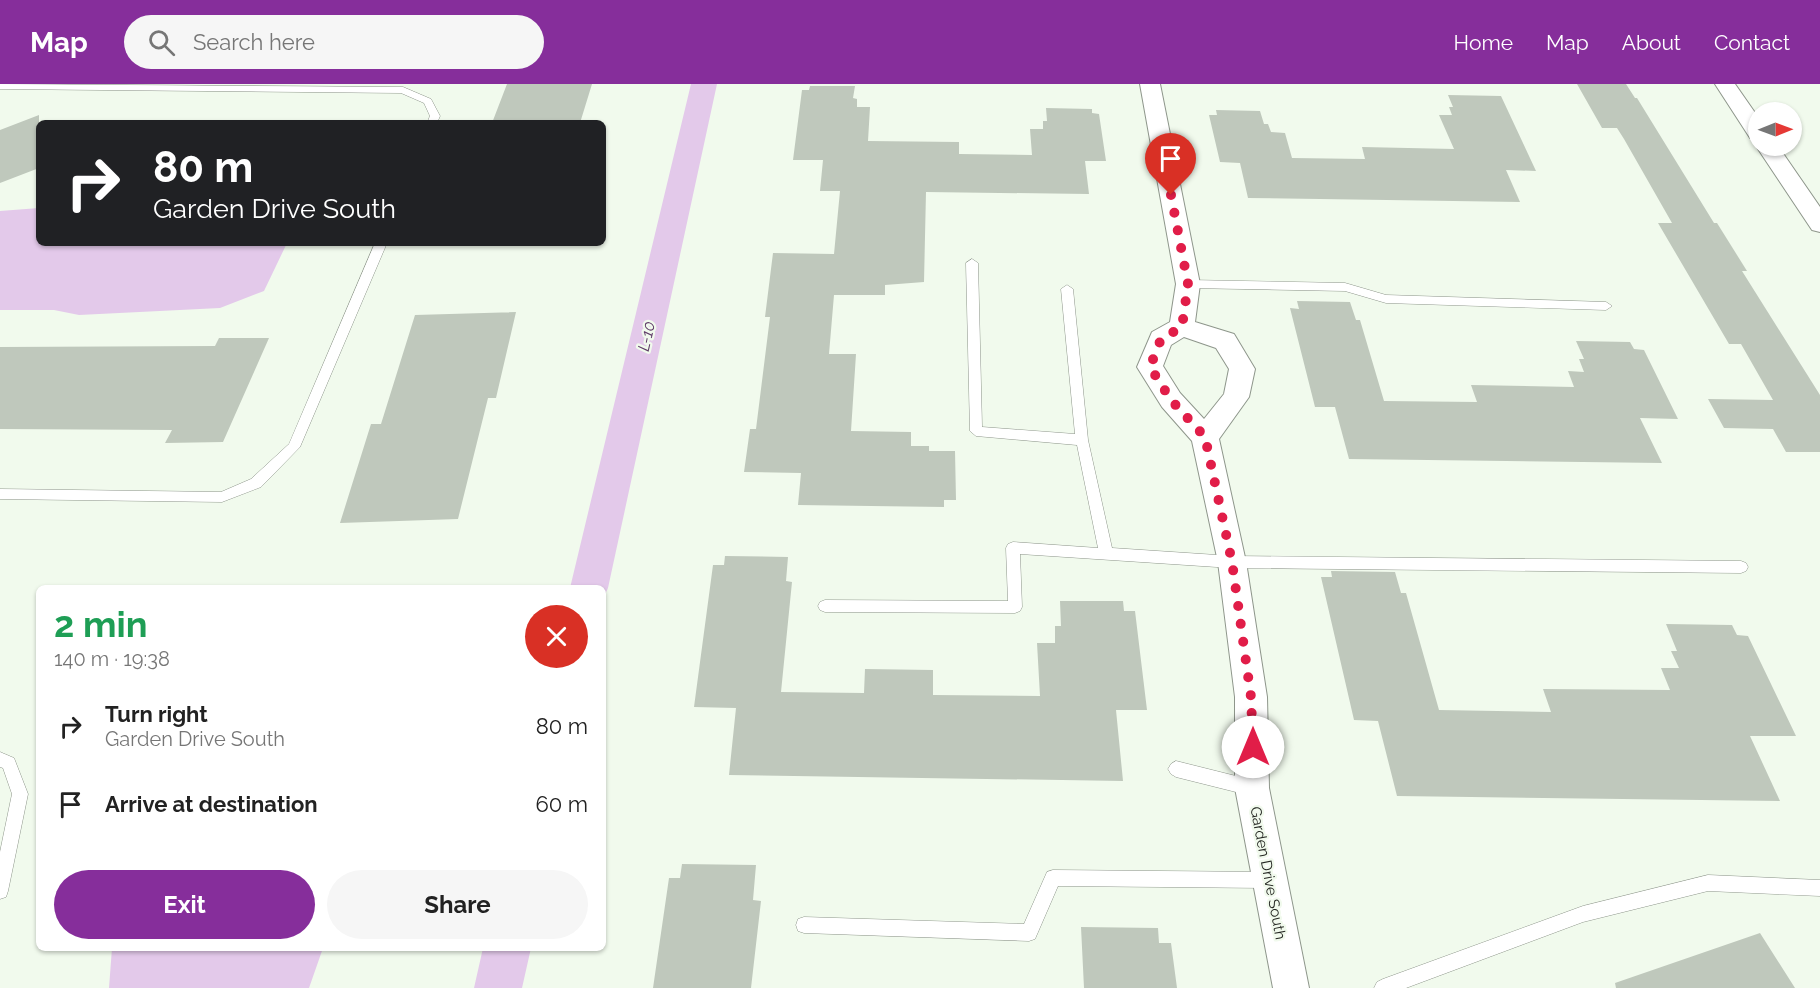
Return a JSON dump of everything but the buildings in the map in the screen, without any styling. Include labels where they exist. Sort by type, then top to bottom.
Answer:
[{"type":"street","points":[[1150,84],[1188,284],[1182,327]]},
{"type":"street","points":[[1725,84],[1748,118]]},
{"type":"street","points":[[1774,156],[1820,224]]},
{"type":"street","points":[[1182,327],[1225,341],[1242,369],[1236,397],[1205,437],[1171,400],[1150,367],[1161,339],[1182,327]]},
{"type":"street","name":"Garden Drive South","points":[[1205,437],[1232,562],[1251,697],[1252,788],[1268,880],[1291,988]]},
{"type":"lane","points":[[0,86],[403,90],[428,101],[435,116],[433,120]]},
{"type":"lane","points":[[0,494],[222,497],[256,483],[294,447],[380,246]]},
{"type":"lane","points":[[972,263],[976,431],[1082,440]]},
{"type":"lane","points":[[1188,284],[1345,287],[1386,299],[1606,306]]},
{"type":"lane","points":[[1067,289],[1082,440],[1106,554]]},
{"type":"lane","points":[[825,606],[1015,607],[1013,549],[1232,562],[1741,567]]},
{"type":"lane","points":[[0,759],[9,763],[20,794],[0,891]]},
{"type":"lane","points":[[1176,769],[1252,788]]},
{"type":"lane","points":[[804,925],[1029,933],[1053,878],[1268,880]]},
{"type":"lane","points":[[1383,988],[1409,983],[1582,914],[1708,883],[1820,888]]},
{"type":"shaded area","points":[[36,208],[36,246],[286,246],[264,291],[220,308],[79,315],[54,310],[0,310],[0,211]]},
{"type":"shaded area","points":[[112,951],[322,951],[309,988],[109,988]]},
{"type":"waterway","name":"L-10","points":[[590,585],[704,84]]},
{"type":"waterway","name":"L-10","points":[[498,988],[506,951]]},
{"type":"route","points":[[1171,195],[1188,284],[1182,327],[1161,339],[1150,367],[1171,400],[1205,437],[1232,562],[1251,697],[1253,747]]}]
